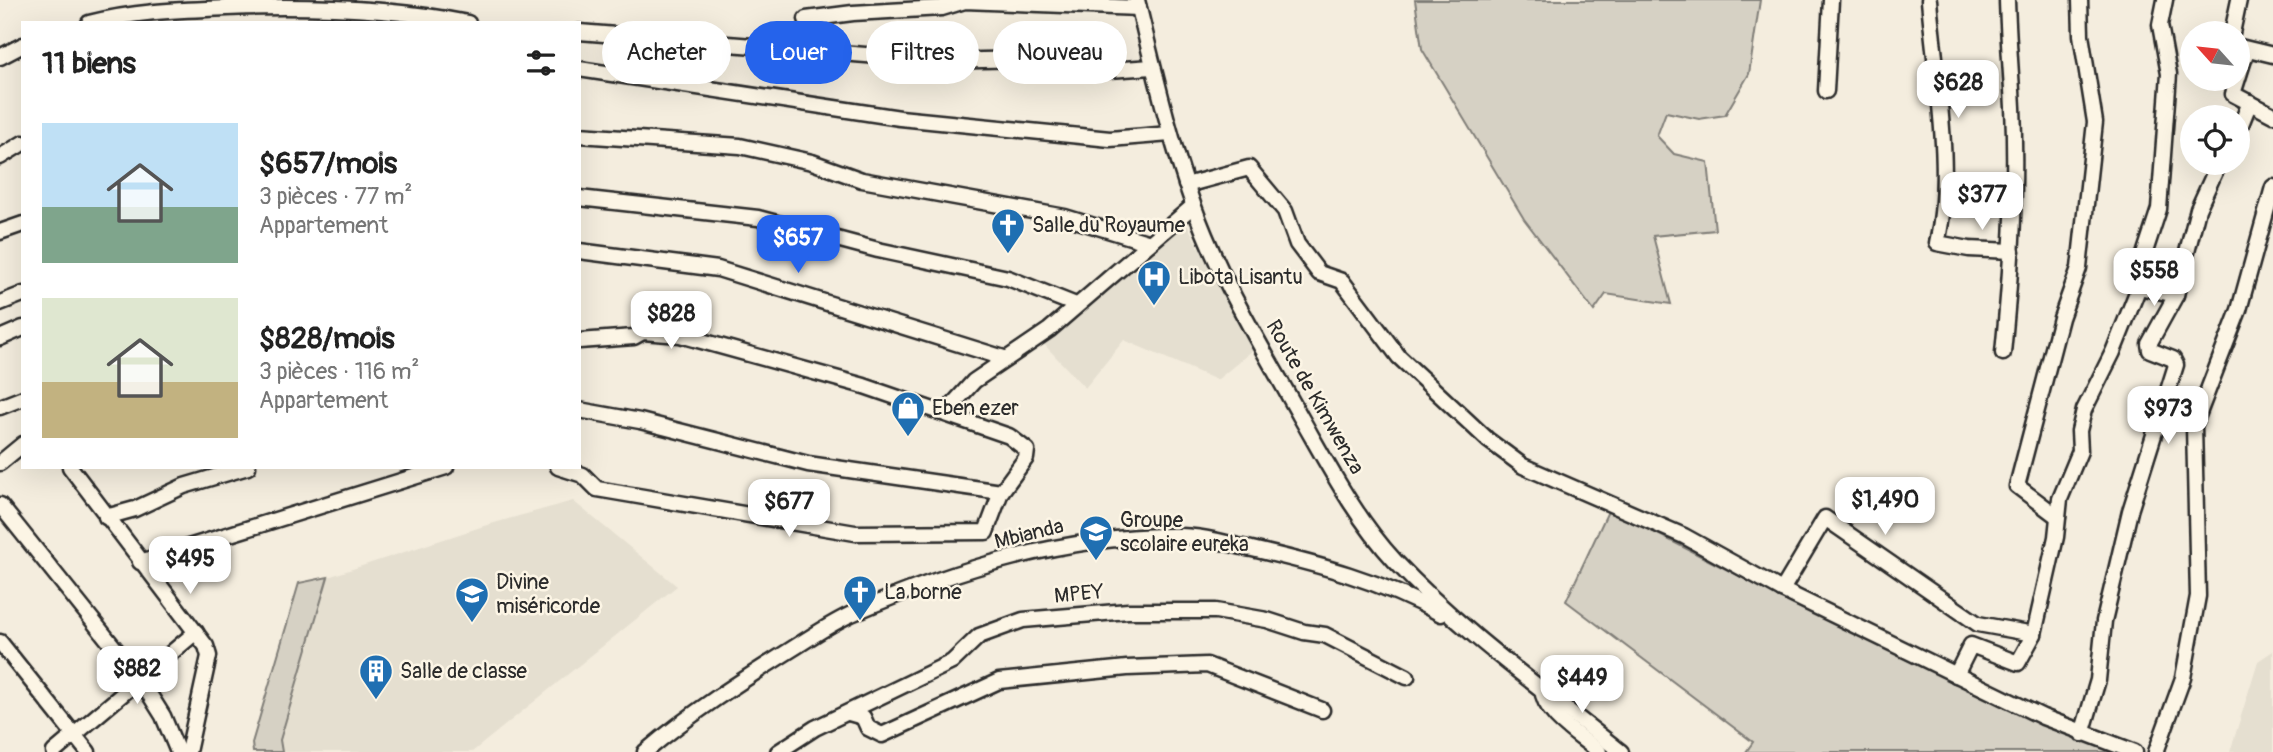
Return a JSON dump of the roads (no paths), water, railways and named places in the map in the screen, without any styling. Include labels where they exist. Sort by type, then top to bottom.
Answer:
[{"type":"street","points":[[1826,91],[1831,0]]},
{"type":"street","points":[[1928,0],[1941,126],[1942,181],[1937,243],[1969,249],[2012,251]]},
{"type":"street","points":[[2003,353],[2012,251],[2013,107],[2008,63],[2007,0]]},
{"type":"street","points":[[2057,517],[2017,486],[2061,318],[2079,268],[2095,121],[2081,35],[2080,0]]},
{"type":"street","points":[[1970,645],[2018,663],[2034,634],[2060,499],[2080,451],[2079,431],[2084,410],[2113,352],[2139,287],[2141,264],[2160,209],[2169,74],[2160,29],[2165,0]]},
{"type":"street","points":[[2235,21],[2239,0]]},
{"type":"street","points":[[806,19],[853,13],[942,8],[965,1],[1138,4]]},
{"type":"street","name":"Route de Kimwenza","points":[[1138,4],[1152,67],[1186,185],[1246,319],[1326,462],[1364,521],[1393,559],[1458,624]]},
{"type":"street","points":[[99,21],[151,10],[366,5],[457,21]]},
{"type":"street","points":[[581,32],[940,61],[1027,59],[1080,72],[1152,67]]},
{"type":"street","points":[[0,57],[21,46]]},
{"type":"street","points":[[2250,50],[2273,55]]},
{"type":"street","points":[[581,69],[900,118],[1110,139],[1170,134]]},
{"type":"street","points":[[2234,91],[2233,94],[2273,115]]},
{"type":"street","points":[[581,135],[740,146],[812,162],[862,180],[1065,217],[1150,243]]},
{"type":"street","points":[[0,157],[21,144]]},
{"type":"street","points":[[1186,185],[1249,168],[1285,211],[1297,244],[1319,273],[1342,281],[1399,357],[1488,440],[1522,466],[1684,536],[1782,590],[2082,734],[2135,752]]},
{"type":"street","points":[[2082,734],[2098,680],[2104,621],[2130,511],[2176,365],[2173,359],[2150,350],[2149,344],[2176,295],[2198,209],[2214,175]]},
{"type":"street","points":[[2156,752],[2183,678],[2198,596],[2194,426],[2239,310],[2273,187]]},
{"type":"street","points":[[581,198],[758,218],[878,250],[1008,278],[1076,305]]},
{"type":"street","points":[[945,413],[974,382],[1004,358],[1038,339],[1194,206]]},
{"type":"street","points":[[0,232],[21,225]]},
{"type":"street","points":[[581,251],[718,269],[1004,358]]},
{"type":"street","points":[[2139,287],[2176,295]]},
{"type":"street","points":[[0,303],[21,296]]},
{"type":"street","points":[[0,338],[21,329]]},
{"type":"street","points":[[564,469],[583,475],[597,489],[868,534],[986,533],[1002,492],[1026,458],[1027,450],[1009,436],[813,370],[680,335],[643,332],[634,337],[581,341]]},
{"type":"street","points":[[0,407],[21,399]]},
{"type":"street","points":[[581,410],[640,421],[808,464],[1002,492]]},
{"type":"street","points":[[0,463],[21,446]]},
{"type":"street","points":[[71,469],[196,632],[209,656],[188,752]]},
{"type":"street","points":[[106,517],[135,509],[184,486],[241,469]]},
{"type":"street","points":[[140,562],[440,469]]},
{"type":"street","points":[[0,505],[141,681],[163,716],[178,752]]},
{"type":"street","points":[[1782,590],[1825,517],[1978,624],[2034,634]]},
{"type":"street","name":"Mbianda","points":[[645,752],[710,702],[855,612],[1009,558],[1057,546],[1182,536],[1221,542],[1300,560],[1382,586],[1458,624]]},
{"type":"street","name":"MPEY","points":[[778,752],[815,728],[952,662],[979,636],[1009,623],[1105,612],[1199,609],[1267,620],[1304,632],[1325,635],[1407,677]]},
{"type":"street","points":[[1458,624],[1621,752]]},
{"type":"street","points":[[1956,675],[1978,624]]},
{"type":"street","points":[[54,752],[196,632]]},
{"type":"street","points":[[0,642],[88,752]]},
{"type":"street","points":[[849,713],[863,717],[868,728],[882,735],[999,681],[1202,664],[1322,710]]},
{"type":"street","points":[[1542,688],[1543,700],[1550,710],[1599,752]]},
{"type":"place","name":"Salle du Royaume","points":[[1008,255]]},
{"type":"place","name":"Libota Lisantu","points":[[1154,307]]},
{"type":"place","name":"Eben ezer","points":[[908,438]]},
{"type":"place","name":"Groupe scolaire eureka","points":[[1096,562]]},
{"type":"place","name":"La borne","points":[[860,622]]},
{"type":"place","name":"Divine miséricorde","points":[[472,624]]},
{"type":"place","name":"Salle de classe","points":[[376,701]]}]
